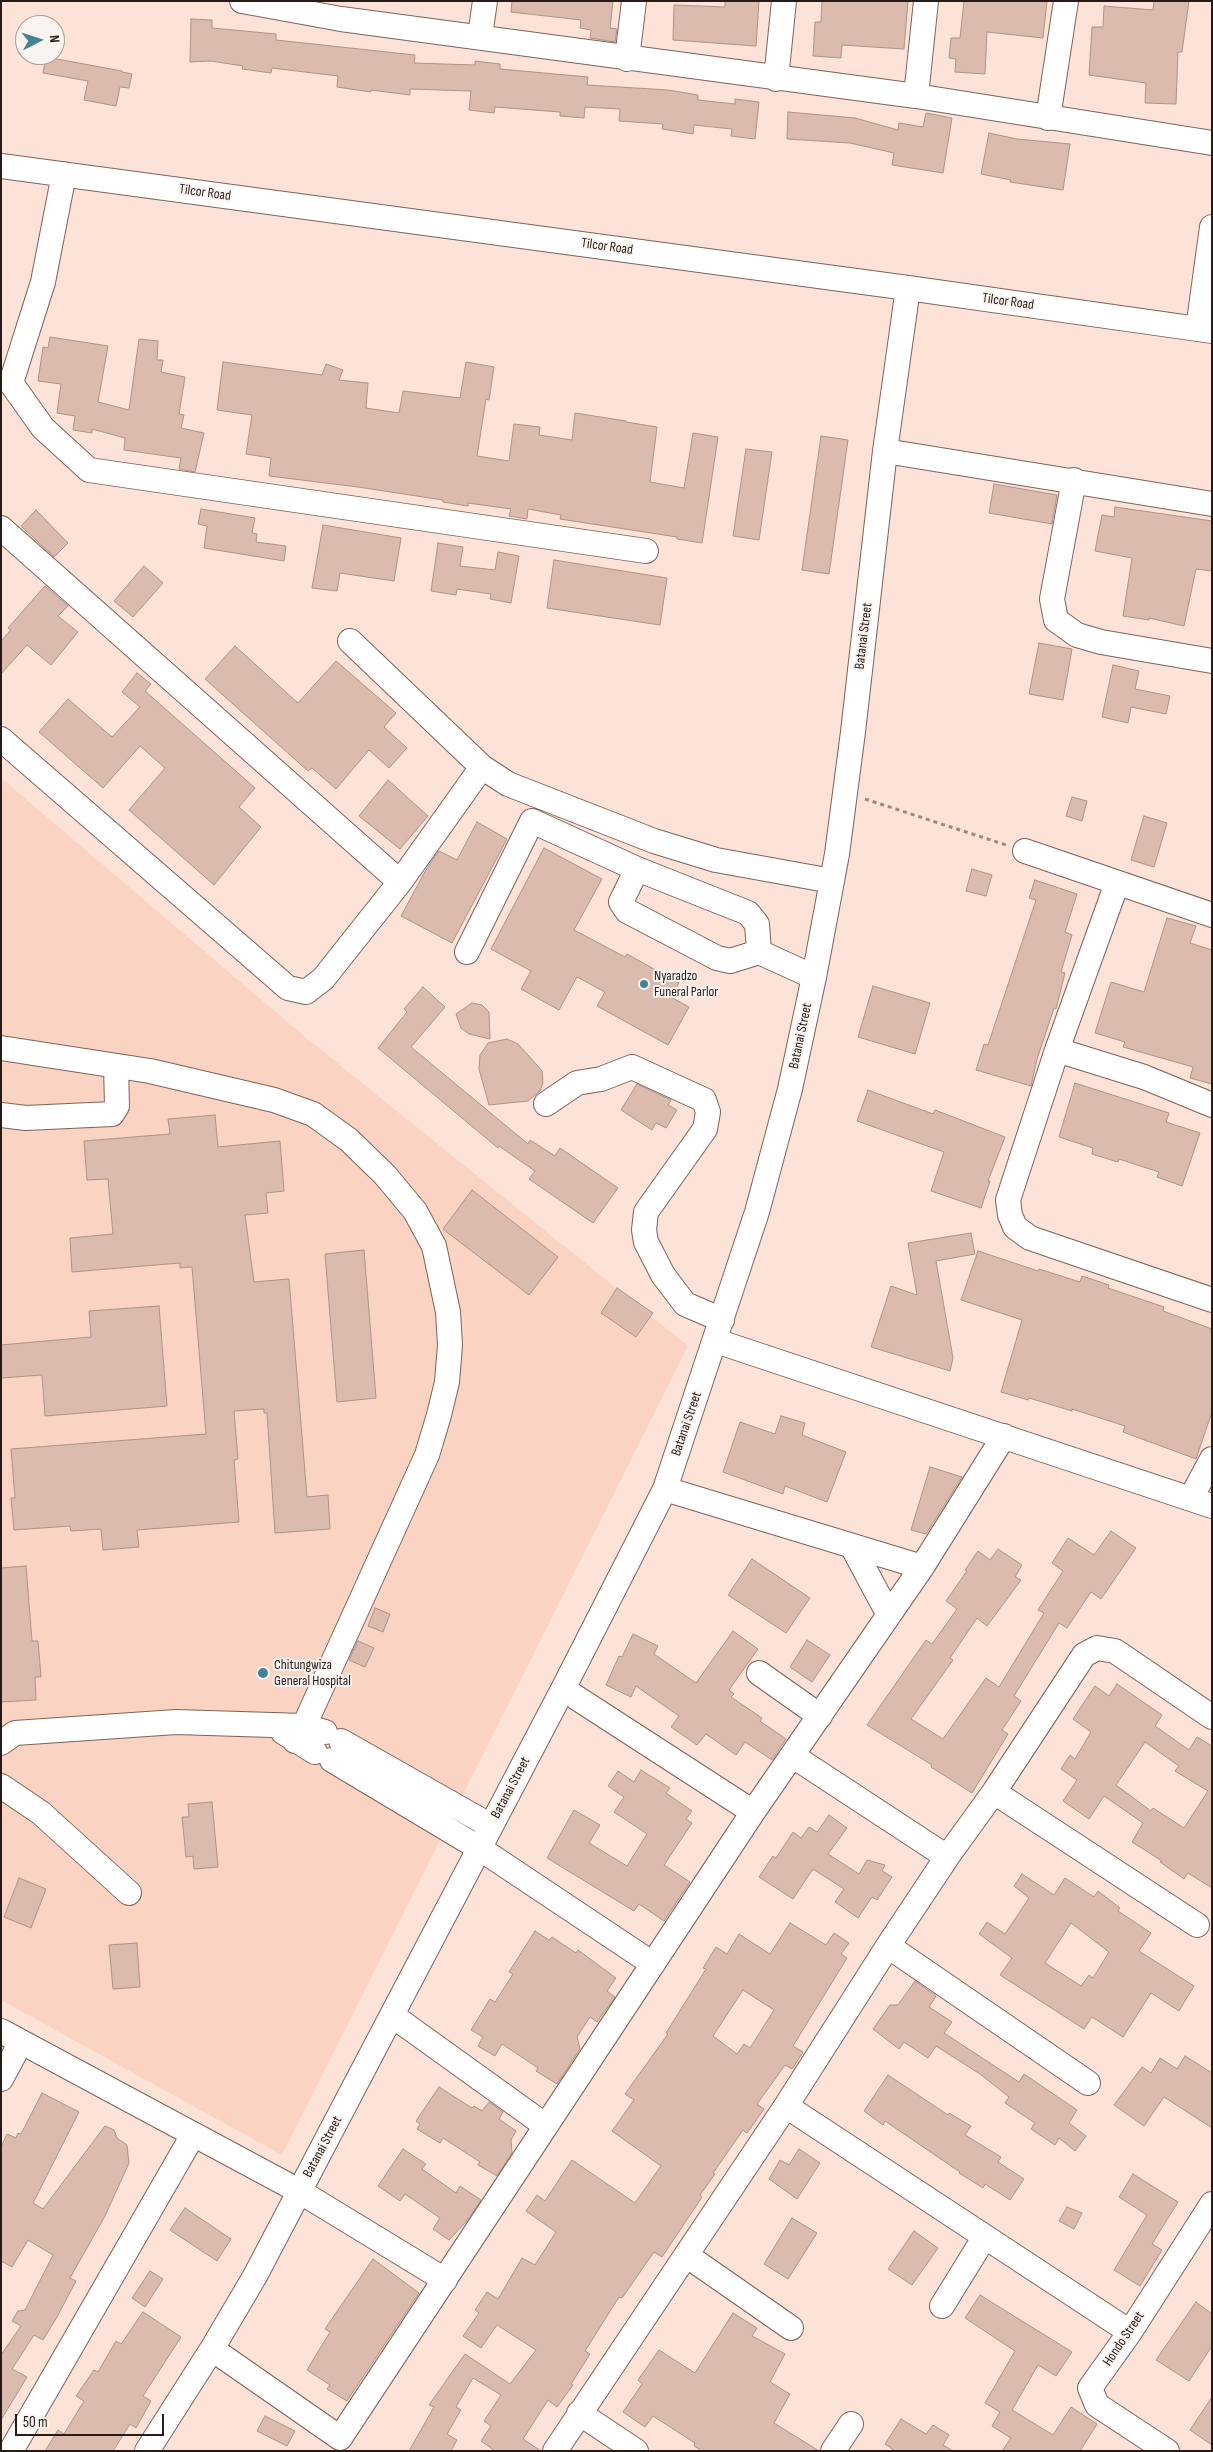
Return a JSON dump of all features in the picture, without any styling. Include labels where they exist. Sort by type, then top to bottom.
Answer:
[{"type":"street","points":[[242,1],[342,10],[480,36],[627,59],[916,96],[1212,143]]},
{"type":"street","points":[[480,36],[485,1]]},
{"type":"street","points":[[627,59],[634,1]]},
{"type":"street","points":[[776,79],[784,1]]},
{"type":"street","points":[[916,96],[926,1]]},
{"type":"street","points":[[1048,118],[1066,1]]},
{"type":"street","name":"Tilcor Road","points":[[1,166],[908,288],[1205,330]]},
{"type":"street","points":[[64,174],[43,282],[11,383],[43,428],[88,470],[646,551]]},
{"type":"street","points":[[1205,330],[1212,227]]},
{"type":"street","name":"Batanai Street","points":[[147,2451],[212,2349],[255,2276],[393,2016],[665,1489],[757,1212],[790,1089],[814,977],[832,881],[845,792],[885,451],[908,288]]},
{"type":"street","points":[[885,451],[1074,480],[1212,504]]},
{"type":"street","points":[[1074,480],[1052,599],[1056,620],[1077,635],[1101,642],[1212,661]]},
{"type":"street","points":[[1,528],[400,882]]},
{"type":"street","points":[[350,641],[482,768],[508,784],[654,841],[716,860],[832,881]]},
{"type":"street","points":[[1,738],[288,988],[306,992],[322,979],[400,882],[482,768]]},
{"type":"street","points":[[466,952],[532,821],[637,869],[748,913],[757,924],[760,952]]},
{"type":"street","points":[[1024,852],[1212,915]]},
{"type":"street","points":[[637,869],[621,902],[627,912],[718,958],[730,962],[760,952],[814,977]]},
{"type":"street","points":[[1117,883],[1057,1050],[1008,1200],[1014,1227],[1030,1238],[1212,1300]]},
{"type":"street","points":[[1,1048],[150,1071],[274,1100],[313,1114],[349,1140],[385,1175],[415,1211],[434,1246],[448,1312],[450,1345],[447,1382],[427,1454],[319,1742]]},
{"type":"street","points":[[1057,1050],[1144,1076],[1212,1105]]},
{"type":"street","points":[[1,1115],[26,1118],[112,1114],[117,1106],[116,1066]]},
{"type":"street","points":[[546,1104],[577,1083],[601,1079],[632,1067],[704,1100],[708,1112],[705,1129],[646,1212],[644,1230],[646,1242],[663,1275],[686,1304],[719,1330],[1004,1436],[1202,1502],[1212,1459]]},
{"type":"street","points":[[212,2349],[339,2444],[753,1812],[922,1567],[1004,1436]]},
{"type":"street","points":[[665,1489],[922,1567]]},
{"type":"street","points":[[852,1546],[889,1615]]},
{"type":"street","points":[[555,2451],[786,2106],[947,1857],[994,1792],[1084,1655],[1091,1649],[1102,1647],[1115,1651],[1212,1717]]},
{"type":"street","points":[[759,1673],[820,1716]]},
{"type":"street","points":[[563,1689],[753,1812]]},
{"type":"street","points":[[6,1734],[176,1722],[274,1726],[319,1742],[491,1826]]},
{"type":"street","points":[[319,1742],[653,1964]]},
{"type":"street","points":[[792,1756],[947,1857]]},
{"type":"street","points":[[1,1786],[41,1813],[129,1893]]},
{"type":"street","points":[[994,1792],[1197,1925]]},
{"type":"street","points":[[888,1946],[1088,2084]]},
{"type":"street","points":[[393,2016],[546,2126]]},
{"type":"street","points":[[1,2080],[11,2037],[299,2191],[445,2280]]},
{"type":"street","points":[[786,2106],[984,2238],[1130,2332]]},
{"type":"street","points":[[11,2451],[193,2135]]},
{"type":"street","name":"Hondo Street","points":[[1167,2451],[1096,2405],[1090,2388],[1130,2332],[1212,2204]]},
{"type":"street","points":[[942,2306],[984,2238]]},
{"type":"street","points":[[686,2254],[791,2328]]},
{"type":"street","points":[[579,2413],[636,2451]]},
{"type":"street","points":[[834,2451],[851,2424]]},
{"type":"path","points":[[845,792],[1024,852]]},
{"type":"shaded area","name":"Chitungwiza General Hospital","points":[[1,778],[305,1037],[688,1346],[282,2155],[1,2000]]},
{"type":"building","points":[[512,1],[613,1],[610,28],[617,29],[615,42],[590,38],[591,30],[580,28],[581,20],[511,12]]},
{"type":"building","points":[[725,1],[759,1],[756,46],[673,40],[674,5],[725,7]]},
{"type":"building","points":[[822,1],[908,1],[904,49],[842,45],[841,58],[813,56],[815,22],[821,22]]},
{"type":"building","points":[[964,1],[1047,1],[1043,38],[987,32],[985,74],[955,72],[956,59],[949,58],[951,38],[960,38]]},
{"type":"building","points":[[1154,1],[1189,1],[1182,52],[1178,52],[1176,104],[1145,103],[1146,83],[1089,75],[1092,27],[1103,27],[1104,6],[1153,10]]},
{"type":"building","points":[[191,19],[212,20],[212,28],[276,34],[276,40],[415,55],[414,63],[475,65],[475,61],[500,64],[500,69],[588,77],[587,85],[668,90],[698,95],[698,100],[735,104],[735,99],[759,102],[755,139],[731,136],[732,129],[694,125],[693,134],[662,129],[663,124],[619,121],[620,109],[585,107],[584,118],[560,116],[560,112],[495,107],[494,113],[469,110],[471,91],[410,89],[410,95],[371,90],[371,92],[337,87],[338,76],[272,68],[271,73],[242,69],[243,66],[211,61],[190,62]]},
{"type":"building","points":[[65,60],[132,74],[129,88],[120,87],[116,106],[84,100],[88,81],[43,73],[44,65],[65,65]]},
{"type":"building","points":[[788,112],[855,118],[898,130],[899,123],[923,127],[926,113],[952,118],[943,173],[892,165],[894,153],[850,143],[787,139]]},
{"type":"building","points":[[989,133],[1017,139],[1070,144],[1063,190],[1010,182],[1011,180],[981,174]]},
{"type":"building","points":[[50,337],[108,346],[98,402],[129,410],[139,339],[158,341],[157,360],[163,360],[161,372],[185,377],[179,414],[184,415],[181,428],[204,433],[195,472],[179,469],[181,458],[124,450],[125,438],[92,429],[92,433],[73,430],[75,416],[57,413],[61,384],[38,381],[43,347],[48,348]]},
{"type":"building","points":[[223,362],[322,375],[326,364],[343,370],[339,380],[368,383],[366,408],[399,413],[403,391],[460,398],[466,362],[494,367],[489,400],[486,399],[477,456],[509,461],[514,424],[540,427],[539,435],[572,440],[575,413],[657,427],[650,482],[684,488],[693,433],[718,437],[702,543],[677,539],[677,537],[560,519],[561,515],[528,509],[527,519],[509,516],[511,509],[468,503],[468,506],[443,502],[443,500],[358,487],[269,476],[271,458],[246,454],[252,415],[217,410]]},
{"type":"building","points":[[821,436],[848,440],[829,574],[802,570]]},
{"type":"building","points":[[746,449],[772,452],[759,540],[733,536]]},
{"type":"building","points":[[994,484],[1057,495],[1052,524],[989,513]]},
{"type":"building","points":[[1115,507],[1212,521],[1212,571],[1196,569],[1184,626],[1149,618],[1149,620],[1123,616],[1132,558],[1095,551],[1102,515],[1114,517]]},
{"type":"building","points":[[201,509],[255,518],[252,533],[257,534],[256,542],[286,546],[284,561],[204,548],[207,526],[198,524]]},
{"type":"building","points":[[36,510],[68,543],[54,557],[21,526]]},
{"type":"building","points":[[323,525],[401,538],[394,581],[340,573],[337,591],[312,588]]},
{"type":"building","points":[[438,543],[463,547],[460,566],[495,570],[498,552],[519,556],[511,603],[490,599],[491,594],[457,589],[456,595],[431,591]]},
{"type":"building","points":[[554,560],[667,578],[660,625],[547,608]]},
{"type":"building","points":[[144,566],[163,583],[133,617],[114,601]]},
{"type":"building","points":[[45,586],[68,606],[58,616],[78,632],[51,665],[27,645],[1,674],[1,641],[11,630],[8,628]]},
{"type":"building","points":[[1039,643],[1072,649],[1063,700],[1029,694]]},
{"type":"building","points":[[235,646],[298,703],[336,661],[396,713],[384,727],[407,748],[389,768],[369,750],[336,789],[312,768],[308,771],[205,679]]},
{"type":"building","points":[[1113,665],[1139,671],[1135,689],[1170,696],[1166,714],[1131,707],[1128,723],[1102,717]]},
{"type":"building","points":[[137,673],[151,684],[145,691],[255,788],[239,807],[261,827],[214,885],[129,810],[165,768],[140,746],[103,788],[39,732],[68,699],[112,737],[140,707],[122,692]]},
{"type":"building","points":[[388,780],[428,816],[400,849],[359,816]]},
{"type":"building","points":[[1072,797],[1087,801],[1082,821],[1066,816]]},
{"type":"building","points":[[1144,816],[1167,823],[1154,867],[1131,860]]},
{"type":"building","points":[[477,822],[507,839],[452,943],[401,916],[427,868],[439,851],[457,860]]},
{"type":"building","points":[[544,848],[602,879],[574,930],[625,957],[627,954],[679,983],[671,997],[689,1007],[668,1045],[597,1006],[605,992],[577,977],[559,1010],[521,989],[531,971],[491,949]]},
{"type":"building","points":[[972,869],[992,875],[986,896],[966,891]]},
{"type":"building","points":[[1035,880],[1077,894],[1065,932],[1072,935],[1061,972],[1065,973],[1056,1009],[1054,1008],[1037,1059],[1031,1086],[976,1070],[984,1044],[988,1045],[1036,900],[1029,898]]},
{"type":"building","points":[[1167,918],[1196,926],[1190,943],[1212,950],[1212,1084],[1190,1078],[1193,1067],[1123,1047],[1125,1042],[1095,1033],[1111,982],[1144,992]]},
{"type":"building","points":[[873,986],[930,1003],[915,1054],[858,1037]]},
{"type":"building","points":[[423,987],[445,1007],[411,1047],[528,1144],[530,1140],[555,1156],[560,1148],[618,1188],[593,1223],[529,1179],[535,1171],[499,1146],[498,1148],[378,1048],[407,1012],[404,1009]]},
{"type":"building","points":[[472,1003],[482,1005],[489,1012],[490,1039],[469,1034],[461,1028],[456,1014]]},
{"type":"building","points":[[507,1039],[518,1044],[542,1071],[543,1083],[540,1091],[528,1101],[489,1105],[479,1069],[480,1055],[488,1043]]},
{"type":"building","points":[[1075,1083],[1169,1113],[1166,1122],[1200,1133],[1182,1186],[1157,1177],[1159,1172],[1119,1159],[1118,1162],[1092,1154],[1093,1148],[1059,1137]]},
{"type":"building","points":[[637,1084],[671,1100],[668,1105],[677,1110],[666,1128],[656,1123],[652,1130],[621,1110]]},
{"type":"building","points":[[868,1090],[933,1114],[935,1110],[1005,1137],[988,1181],[990,1181],[981,1208],[931,1191],[944,1152],[857,1121]]},
{"type":"building","points":[[215,1115],[218,1147],[280,1141],[284,1191],[266,1193],[268,1213],[245,1215],[254,1282],[289,1279],[307,1497],[328,1495],[330,1529],[275,1533],[267,1413],[264,1413],[264,1409],[234,1411],[238,1459],[234,1460],[239,1522],[137,1530],[139,1547],[103,1550],[101,1529],[71,1531],[70,1526],[14,1530],[11,1498],[15,1498],[11,1449],[206,1434],[192,1267],[180,1268],[180,1263],[72,1272],[70,1238],[113,1234],[108,1179],[87,1180],[84,1141],[170,1134],[168,1119]]},
{"type":"building","points":[[472,1190],[558,1257],[529,1295],[443,1229]]},
{"type":"building","points":[[971,1233],[975,1254],[936,1261],[953,1358],[950,1371],[871,1347],[891,1286],[917,1295],[908,1243]]},
{"type":"building","points":[[364,1250],[376,1398],[337,1402],[325,1254]]},
{"type":"building","points":[[978,1251],[1038,1271],[1039,1269],[1080,1282],[1082,1276],[1109,1285],[1108,1288],[1164,1307],[1163,1311],[1212,1329],[1212,1412],[1196,1459],[1123,1432],[1125,1426],[1072,1409],[1072,1411],[1001,1392],[1022,1320],[961,1300]]},
{"type":"building","points":[[617,1288],[653,1313],[636,1337],[601,1313]]},
{"type":"building","points":[[159,1306],[167,1406],[45,1416],[42,1375],[1,1378],[1,1345],[91,1337],[89,1311]]},
{"type":"building","points":[[781,1416],[805,1423],[802,1435],[846,1452],[827,1502],[785,1486],[783,1494],[723,1472],[740,1422],[775,1434]]},
{"type":"building","points":[[930,1467],[962,1477],[926,1534],[911,1530]]},
{"type":"building","points":[[1111,1531],[1136,1548],[1101,1599],[1091,1592],[1067,1628],[1059,1623],[1014,1696],[1021,1701],[1002,1730],[1008,1734],[972,1793],[931,1767],[932,1765],[867,1725],[926,1640],[932,1644],[957,1609],[946,1601],[967,1571],[965,1570],[978,1551],[990,1560],[998,1549],[1022,1565],[1015,1577],[1021,1580],[987,1626],[977,1618],[950,1658],[953,1660],[911,1719],[943,1739],[986,1678],[999,1687],[1044,1613],[1038,1610],[1063,1571],[1052,1563],[1068,1538],[1094,1555]]},
{"type":"building","points":[[752,1559],[810,1598],[786,1633],[728,1595]]},
{"type":"building","points":[[26,1566],[32,1641],[38,1641],[41,1677],[35,1677],[36,1700],[1,1702],[1,1568]]},
{"type":"building","points":[[375,1608],[390,1614],[383,1632],[368,1626]]},
{"type":"building","points":[[733,1631],[758,1649],[729,1690],[734,1694],[731,1697],[762,1718],[760,1721],[786,1739],[772,1760],[745,1742],[736,1755],[706,1734],[697,1745],[671,1727],[679,1716],[636,1686],[631,1697],[606,1685],[619,1656],[622,1657],[633,1634],[658,1646],[654,1654],[696,1683]]},
{"type":"building","points":[[807,1640],[830,1655],[812,1682],[790,1667]]},
{"type":"building","points":[[358,1641],[374,1648],[365,1667],[349,1660]]},
{"type":"building","points":[[1117,1684],[1162,1715],[1155,1726],[1189,1750],[1197,1737],[1212,1746],[1212,1888],[1188,1873],[1184,1879],[1160,1862],[1162,1861],[1132,1842],[1143,1823],[1104,1796],[1089,1819],[1063,1801],[1077,1780],[1061,1769],[1070,1755],[1075,1759],[1091,1732],[1073,1719],[1095,1686],[1109,1696]],"holes":[[[1145,1742],[1179,1766],[1175,1771],[1208,1791],[1184,1828],[1153,1808],[1151,1811],[1116,1785]]]},
{"type":"building","points":[[641,1770],[670,1788],[666,1793],[692,1811],[686,1819],[692,1823],[664,1865],[690,1882],[664,1921],[639,1904],[634,1911],[547,1858],[574,1810],[600,1825],[589,1843],[627,1866],[647,1834],[614,1812],[624,1797],[608,1786],[618,1771],[634,1782]]},
{"type":"building","points":[[212,1802],[218,1867],[194,1869],[193,1856],[186,1857],[182,1817],[189,1817],[188,1804]]},
{"type":"building","points":[[829,1815],[847,1828],[828,1854],[859,1874],[867,1860],[885,1865],[882,1871],[892,1877],[877,1900],[872,1897],[858,1918],[835,1902],[844,1889],[813,1869],[793,1899],[759,1877],[773,1856],[776,1858],[793,1832],[801,1838],[809,1827],[817,1832]]},
{"type":"building","points":[[1022,1874],[1054,1895],[1065,1878],[1094,1897],[1098,1891],[1120,1908],[1118,1911],[1151,1933],[1139,1951],[1194,1986],[1179,2011],[1151,1993],[1123,2037],[1092,2017],[1084,2029],[1000,1975],[1012,1958],[979,1934],[987,1922],[1005,1934],[1029,1898],[1014,1886]],"holes":[[[1071,1923],[1109,1952],[1093,1978],[1089,1975],[1081,1986],[1045,1963]]]},
{"type":"building","points":[[19,1878],[46,1889],[31,1928],[4,1917]]},
{"type":"building","points":[[790,1923],[826,1945],[834,1933],[849,1943],[841,1954],[847,1958],[793,2046],[803,2052],[792,2069],[785,2065],[757,2104],[764,2109],[747,2133],[743,2130],[713,2173],[715,2174],[700,2195],[702,2197],[662,2257],[654,2252],[622,2298],[619,2297],[585,2351],[590,2354],[571,2384],[573,2385],[557,2407],[548,2400],[523,2439],[541,2451],[495,2451],[481,2441],[491,2426],[484,2421],[501,2395],[473,2378],[456,2407],[461,2410],[447,2434],[457,2440],[451,2451],[409,2451],[434,2407],[429,2405],[465,2354],[510,2384],[536,2350],[497,2325],[481,2348],[463,2336],[479,2313],[475,2310],[487,2292],[498,2299],[522,2258],[535,2265],[556,2232],[526,2211],[537,2195],[545,2201],[572,2160],[635,2203],[661,2166],[612,2131],[634,2100],[625,2094],[668,2034],[666,2033],[706,1969],[703,1968],[716,1947],[727,1954],[739,1934],[770,1954]],"holes":[[[743,1990],[774,2010],[750,2048],[744,2044],[737,2054],[713,2036]]]},
{"type":"building","points":[[535,1931],[549,1940],[552,1937],[576,1953],[578,1950],[616,1978],[607,1991],[615,1997],[597,2022],[590,2017],[577,2037],[580,2049],[557,2084],[536,2071],[538,2068],[502,2044],[495,2056],[478,2046],[483,2037],[471,2030],[490,1999],[495,2002],[513,1974],[509,1972]]},
{"type":"building","points":[[137,1943],[140,1987],[113,1989],[109,1945]]},
{"type":"building","points":[[915,1981],[936,1996],[929,2007],[952,2022],[944,2033],[1019,2082],[1024,2074],[1077,2110],[1069,2123],[1086,2136],[1075,2151],[1059,2138],[1055,2145],[1031,2129],[1035,2123],[1005,2103],[1009,2097],[980,2074],[936,2046],[928,2058],[904,2042],[899,2049],[873,2029],[890,2005],[898,2005]]},
{"type":"building","points":[[1185,2056],[1212,2073],[1212,2128],[1164,2097],[1144,2126],[1114,2105],[1142,2067],[1151,2073],[1160,2058],[1177,2069]]},
{"type":"building","points":[[888,2075],[948,2115],[949,2113],[971,2126],[965,2135],[1001,2157],[998,2162],[1024,2179],[1010,2200],[985,2184],[983,2188],[885,2121],[883,2125],[864,2111]]},
{"type":"building","points":[[439,2087],[472,2108],[474,2106],[482,2111],[489,2102],[503,2112],[499,2119],[516,2131],[511,2140],[512,2153],[497,2176],[478,2165],[480,2162],[443,2138],[440,2143],[417,2129],[420,2124],[416,2121]]},
{"type":"building","points":[[42,2093],[79,2112],[33,2203],[43,2209],[105,2126],[114,2130],[117,2138],[127,2145],[129,2163],[105,2216],[70,2278],[76,2281],[57,2317],[43,2340],[34,2335],[12,2369],[27,2377],[1,2420],[1,2355],[21,2326],[12,2321],[18,2311],[25,2310],[53,2255],[28,2240],[12,2267],[1,2261],[1,2147],[7,2134],[16,2138],[18,2133],[21,2134]]},
{"type":"building","points":[[403,2149],[426,2164],[422,2169],[456,2193],[460,2186],[481,2200],[466,2222],[449,2240],[433,2229],[440,2218],[405,2194],[400,2201],[378,2186]]},
{"type":"building","points":[[799,2149],[820,2163],[797,2199],[769,2179],[780,2160],[789,2165]]},
{"type":"building","points":[[1133,2174],[1178,2202],[1152,2244],[1162,2250],[1140,2286],[1114,2270],[1147,2215],[1119,2197]]},
{"type":"building","points":[[1067,2207],[1082,2213],[1074,2229],[1059,2221]]},
{"type":"building","points":[[185,2208],[231,2239],[217,2261],[170,2230]]},
{"type":"building","points":[[792,2218],[817,2233],[788,2279],[764,2264]]},
{"type":"building","points":[[914,2231],[938,2248],[912,2285],[888,2269]]},
{"type":"building","points":[[373,2259],[419,2293],[347,2401],[327,2389],[330,2385],[307,2370],[330,2332],[325,2329]]},
{"type":"building","points":[[150,2271],[163,2279],[145,2307],[132,2298]]},
{"type":"building","points":[[980,2295],[1072,2352],[1056,2376],[1038,2365],[1012,2410],[1053,2435],[1071,2407],[1097,2424],[1080,2451],[1002,2451],[1011,2438],[992,2426],[1000,2412],[985,2403],[1015,2351],[965,2318]]},
{"type":"building","points":[[1196,2302],[1212,2314],[1212,2346],[1189,2381],[1156,2360]]},
{"type":"building","points":[[143,2312],[181,2337],[143,2396],[151,2401],[136,2428],[130,2424],[113,2451],[45,2451],[58,2430],[64,2434],[84,2401],[76,2396],[94,2370],[98,2372],[116,2341],[121,2344]]},
{"type":"building","points":[[733,2313],[757,2328],[752,2336],[785,2354],[770,2382],[790,2394],[774,2423],[819,2451],[702,2451],[694,2446],[695,2443],[653,2416],[645,2427],[623,2412],[642,2384],[638,2380],[659,2350],[695,2373]]},
{"type":"building","points":[[1212,2397],[1212,2445],[1190,2430]]},
{"type":"building","points":[[265,2416],[295,2431],[287,2446],[257,2431]]},
{"type":"building","points":[[901,2419],[926,2434],[933,2425],[949,2435],[943,2445],[953,2451],[895,2451],[885,2444]]},
{"type":"place","name":"Nyaradzo Funeral Parlor","points":[[644,984]]},
{"type":"place","name":"Chitungwiza General Hospital","points":[[263,1673]]}]
